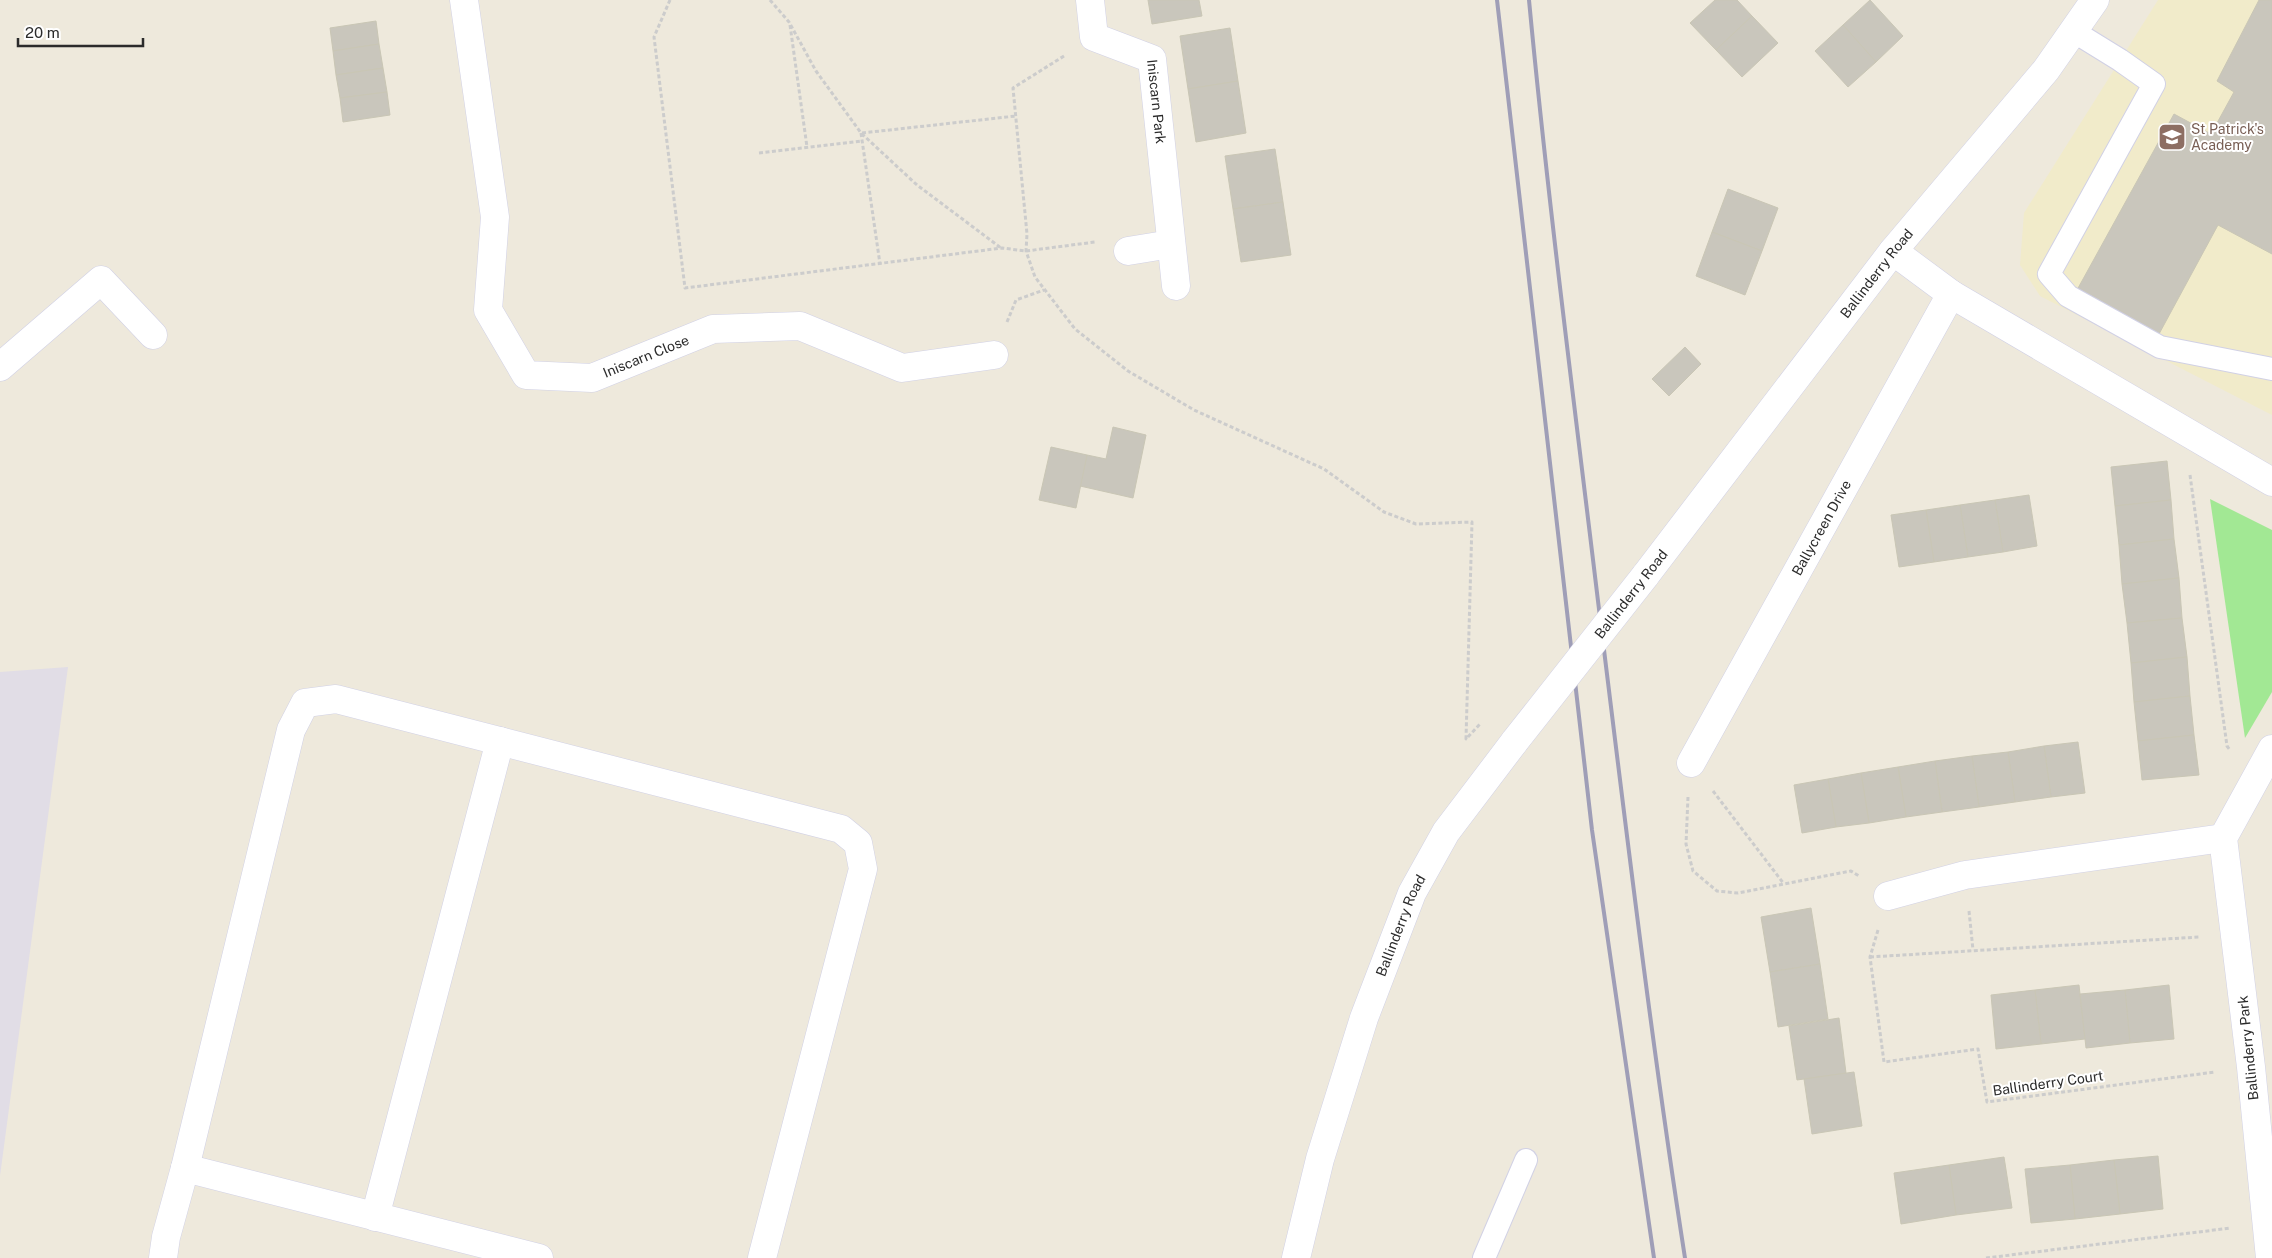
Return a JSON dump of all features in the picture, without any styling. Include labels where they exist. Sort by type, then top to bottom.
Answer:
[{"type":"street","name":"Iniscarn Close","points":[[464,0],[495,217],[488,310],[526,376],[592,378],[713,330],[800,326],[902,368],[994,355]]},
{"type":"street","points":[[1090,0],[1094,37]]},
{"type":"street","name":"Ballinderry Road","points":[[1296,1258],[1320,1159],[1364,1018],[1412,893],[1446,832],[1645,576],[1893,251],[2046,70],[2095,0]]},
{"type":"street","name":"Iniscarn Park","points":[[1094,37],[1152,58],[1176,286]]},
{"type":"street","points":[[1128,251],[1171,244]]},
{"type":"street","points":[[1893,251],[1951,294],[2272,482]]},
{"type":"street","points":[[0,367],[101,280],[153,335]]},
{"type":"street","name":"Ballycreen Drive","points":[[1691,763],[1951,294]]},
{"type":"street","points":[[163,1258],[166,1238],[185,1168],[291,730],[305,703],[336,699],[841,829],[858,842],[863,869],[762,1258]]},
{"type":"street","points":[[376,1216],[500,741]]},
{"type":"street","points":[[1888,896],[1965,875],[2223,838],[2272,749]]},
{"type":"street","name":"Ballinderry Park","points":[[2223,838],[2251,1067],[2270,1258]]},
{"type":"street","points":[[185,1168],[539,1258]]},
{"type":"lane","points":[[2073,31],[2154,84],[2049,274],[2068,296],[2160,347],[2272,369]]},
{"type":"lane","points":[[1484,1258],[1526,1160]]},
{"type":"path","points":[[670,0],[654,37],[685,288],[1002,248],[1026,251],[1102,241],[1128,251]]},
{"type":"path","points":[[770,0],[789,22],[816,70],[861,133],[917,185],[1002,248]]},
{"type":"path","points":[[789,22],[807,147]]},
{"type":"path","points":[[1094,37],[1013,88],[1027,234],[1026,251],[1035,277],[1075,329],[1128,371],[1194,410],[1324,470],[1384,512],[1416,524],[1472,522],[1466,739],[1483,721],[1513,744]]},
{"type":"path","points":[[861,133],[1016,116]]},
{"type":"path","points":[[861,133],[880,264]]},
{"type":"path","points":[[759,153],[862,142]]},
{"type":"path","points":[[994,355],[1016,300],[1045,290]]},
{"type":"path","points":[[2194,436],[2189,471],[2227,746],[2255,780]]},
{"type":"path","points":[[1691,763],[1784,884]]},
{"type":"path","points":[[1691,763],[1686,844],[1694,871],[1717,891],[1738,893],[1851,871],[1888,896]]},
{"type":"path","name":"Ballinderry Court","points":[[1888,896],[1870,957],[1884,1062],[1978,1049],[1987,1102],[2251,1067]]},
{"type":"path","points":[[1870,957],[2235,934]]},
{"type":"path","points":[[1986,1258],[2266,1224]]},
{"type":"shaded area","name":"St Patrick's Academy","points":[[2158,0],[2272,0],[2272,415],[2040,296],[2020,265],[2024,213]]},
{"type":"shaded area","points":[[68,667],[0,1176],[0,672]]},
{"type":"green space","points":[[2210,499],[2272,530],[2272,692],[2245,738]]},
{"type":"building","points":[[1148,0],[1199,0],[1202,16],[1152,24]]},
{"type":"building","points":[[1715,0],[1737,0],[1752,16],[1716,50],[1690,23]]},
{"type":"building","points":[[1870,0],[1903,36],[1876,62],[1843,25]]},
{"type":"building","points":[[2259,0],[2272,0],[2272,254],[2218,225],[2159,334],[2077,290],[2174,114],[2211,134],[2234,92],[2217,81]]},
{"type":"building","points":[[1752,16],[1778,43],[1742,77],[1716,50]]},
{"type":"building","points":[[376,21],[379,44],[333,51],[330,28]]},
{"type":"building","points":[[1843,25],[1876,62],[1848,87],[1815,51]]},
{"type":"building","points":[[1230,28],[1238,81],[1188,89],[1180,36]]},
{"type":"building","points":[[379,44],[383,68],[336,75],[333,51]]},
{"type":"building","points":[[383,68],[387,92],[340,98],[336,75]]},
{"type":"building","points":[[1238,81],[1246,133],[1196,142],[1188,89]]},
{"type":"building","points":[[387,92],[390,115],[343,122],[340,98]]},
{"type":"building","points":[[1275,149],[1283,202],[1233,209],[1225,156]]},
{"type":"building","points":[[1728,189],[1778,208],[1762,251],[1712,232]]},
{"type":"building","points":[[1283,202],[1291,255],[1241,262],[1233,209]]},
{"type":"building","points":[[1712,232],[1762,251],[1745,295],[1696,276]]},
{"type":"building","points":[[1685,347],[1701,364],[1669,396],[1652,379]]},
{"type":"building","points":[[1113,427],[1146,435],[1133,498],[1080,486],[1087,455],[1106,459]]},
{"type":"building","points":[[1051,447],[1087,455],[1076,508],[1039,500]]},
{"type":"building","points":[[2167,461],[2171,500],[2115,506],[2111,467]]},
{"type":"building","points":[[2029,495],[2037,546],[2003,552],[1995,500]]},
{"type":"building","points":[[1995,500],[2003,552],[1968,557],[1960,505]]},
{"type":"building","points":[[2171,500],[2174,539],[2119,545],[2115,506]]},
{"type":"building","points":[[1960,505],[1968,557],[1934,562],[1926,510]]},
{"type":"building","points":[[1926,510],[1934,562],[1899,567],[1891,515]]},
{"type":"building","points":[[2174,539],[2179,578],[2122,584],[2119,545]]},
{"type":"building","points":[[2179,578],[2182,618],[2127,623],[2122,584]]},
{"type":"building","points":[[2182,618],[2187,657],[2131,663],[2127,623]]},
{"type":"building","points":[[2187,657],[2190,696],[2134,702],[2131,663]]},
{"type":"building","points":[[2190,696],[2194,735],[2138,741],[2134,702]]},
{"type":"building","points":[[2194,735],[2199,775],[2142,780],[2138,741]]},
{"type":"building","points":[[2078,742],[2085,793],[2051,797],[2044,746]]},
{"type":"building","points":[[2044,746],[2051,797],[2015,802],[2008,752]]},
{"type":"building","points":[[2008,752],[2015,802],[1979,807],[1972,756]]},
{"type":"building","points":[[1972,756],[1979,807],[1942,812],[1935,761]]},
{"type":"building","points":[[1935,761],[1942,812],[1906,817],[1898,767]]},
{"type":"building","points":[[1898,767],[1906,817],[1869,823],[1861,773]]},
{"type":"building","points":[[1861,773],[1869,823],[1836,827],[1828,779]]},
{"type":"building","points":[[1828,779],[1836,827],[1802,833],[1794,785]]},
{"type":"building","points":[[1811,908],[1820,964],[1770,972],[1761,917]]},
{"type":"building","points":[[1820,964],[1828,1019],[1778,1027],[1770,972]]},
{"type":"building","points":[[2079,985],[2085,1039],[2041,1044],[2035,990]]},
{"type":"building","points":[[2169,985],[2174,1039],[2130,1043],[2125,990]]},
{"type":"building","points":[[2035,990],[2041,1044],[1996,1049],[1991,995]]},
{"type":"building","points":[[2125,990],[2130,1043],[2086,1048],[2080,994]]},
{"type":"building","points":[[1839,1018],[1846,1073],[1797,1080],[1789,1026]]},
{"type":"building","points":[[1854,1072],[1862,1126],[1812,1134],[1804,1079]]},
{"type":"building","points":[[2158,1156],[2163,1209],[2120,1214],[2114,1160]]},
{"type":"building","points":[[2004,1157],[2012,1208],[1956,1215],[1949,1165]]},
{"type":"building","points":[[2114,1160],[2120,1214],[2075,1219],[2070,1165]]},
{"type":"building","points":[[1949,1165],[1956,1215],[1901,1224],[1894,1173]]},
{"type":"building","points":[[2070,1165],[2075,1219],[2031,1223],[2025,1169]]},
{"type":"railway","points":[[1497,0],[1592,830],[1654,1258]]},
{"type":"railway","points":[[1529,0],[1553,226],[1618,765],[1650,1012],[1685,1258]]},
{"type":"place","name":"St Patrick's Academy","points":[[2172,137]]}]
